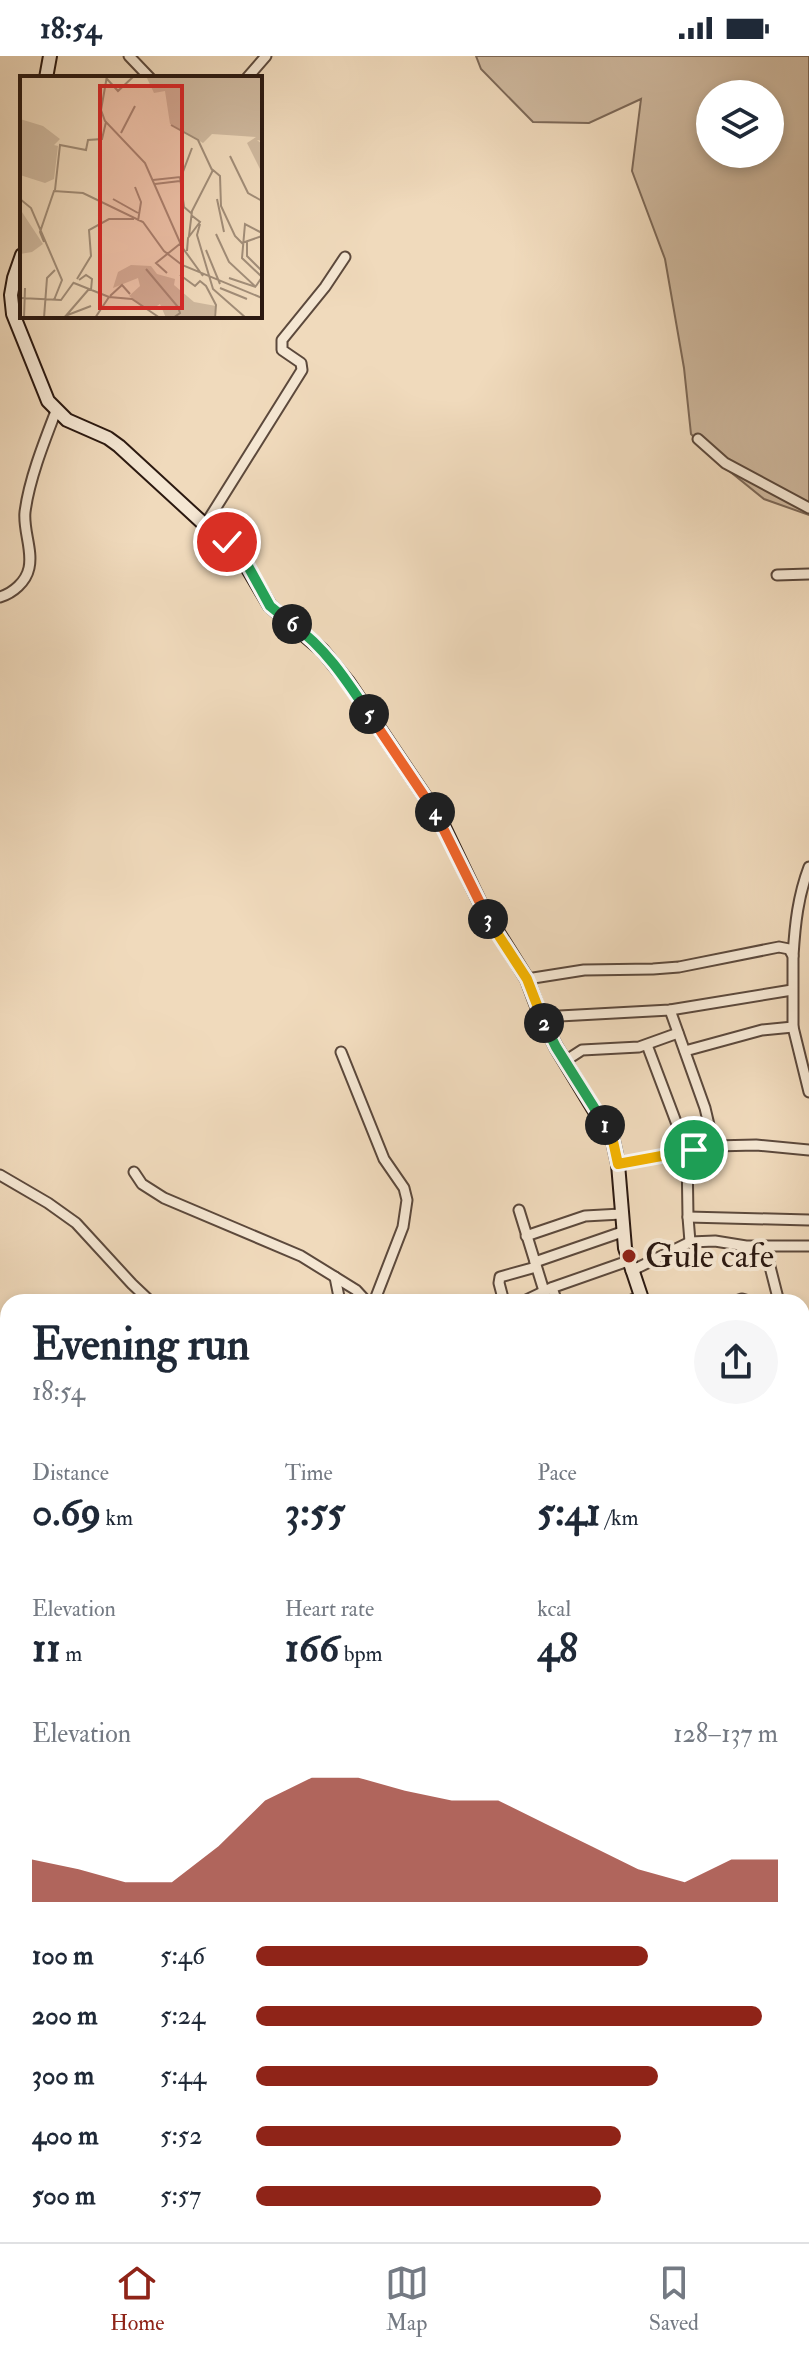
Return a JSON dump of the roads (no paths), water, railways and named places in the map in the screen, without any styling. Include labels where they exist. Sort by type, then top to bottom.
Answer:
[{"type":"street","points":[[46,76],[50,56]]},
{"type":"street","points":[[129,56],[148,76]]},
{"type":"street","points":[[249,76],[266,56]]},
{"type":"street","points":[[205,525],[302,370],[301,363],[282,350],[282,340],[345,257]]},
{"type":"street","points":[[20,261],[11,295],[13,314],[44,393],[56,411],[73,424],[108,438],[119,446],[205,525],[237,550],[270,606],[322,650],[348,682],[440,819],[482,907],[527,979],[541,1017],[613,1141],[618,1164],[622,1232],[640,1294]]},
{"type":"street","points":[[0,597],[10,594],[22,582],[29,568],[25,514],[56,411]]},
{"type":"street","points":[[698,439],[725,463],[809,508]]},
{"type":"street","points":[[777,575],[809,574]]},
{"type":"street","points":[[809,867],[797,907],[792,990],[793,1027],[809,1092]]},
{"type":"street","points":[[527,979],[584,970],[679,967],[779,947],[789,949],[793,956]]},
{"type":"street","points":[[541,1017],[670,1010],[792,990]]},
{"type":"street","points":[[670,1010],[705,1108],[714,1146]]},
{"type":"street","points":[[685,1051],[762,1030],[793,1027]]},
{"type":"street","points":[[565,1061],[587,1048],[629,1049],[678,1033]]},
{"type":"street","points":[[647,1045],[687,1151],[690,1242]]},
{"type":"street","points":[[341,1052],[384,1159],[404,1188],[407,1200],[403,1227],[377,1294]]},
{"type":"street","points":[[618,1164],[714,1146],[756,1145],[809,1150]]},
{"type":"street","points":[[134,1172],[142,1184],[164,1198],[301,1256],[360,1294]]},
{"type":"street","points":[[0,1175],[76,1223],[143,1294]]},
{"type":"street","points":[[519,1210],[535,1264],[551,1294]]},
{"type":"street","points":[[526,1236],[591,1215],[621,1214]]},
{"type":"street","points":[[688,1217],[809,1220]]},
{"type":"street","points":[[503,1294],[500,1277],[622,1232]]},
{"type":"street","points":[[539,1294],[630,1266],[690,1242],[715,1241],[765,1247],[809,1246]]},
{"type":"street","points":[[765,1247],[777,1294]]},
{"type":"street","points":[[335,1277],[338,1294]]},
{"type":"place","name":"Gule cafe","points":[[629,1256]]}]
